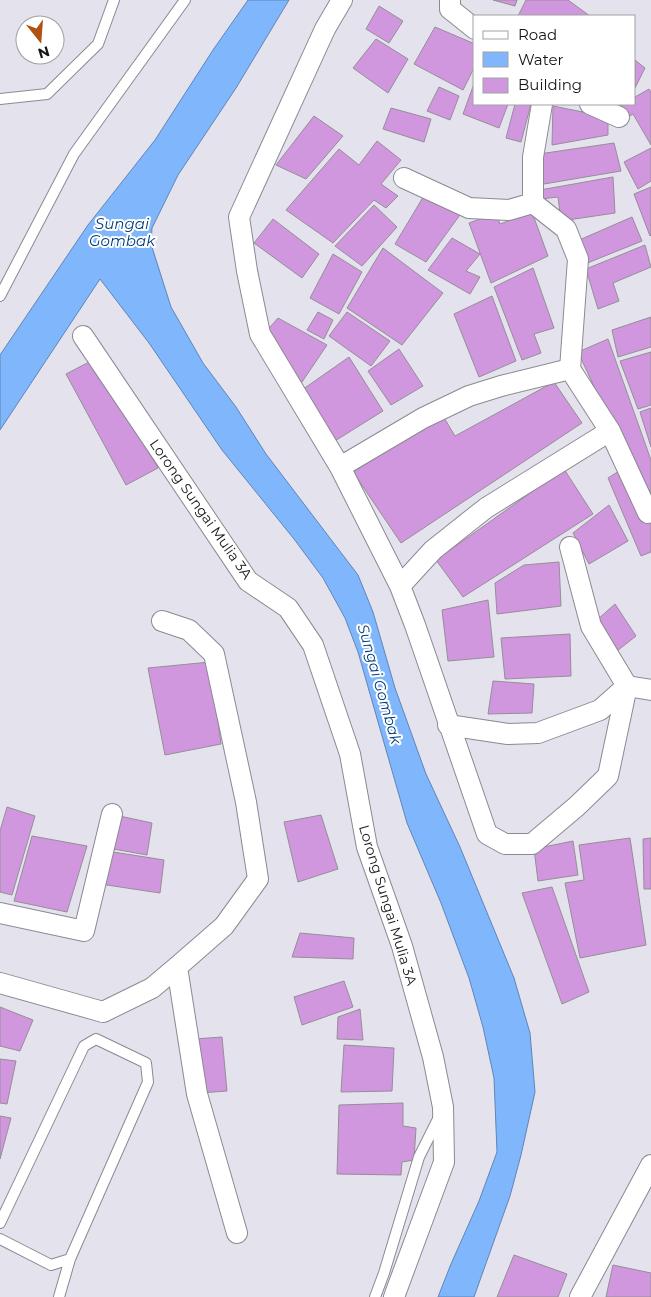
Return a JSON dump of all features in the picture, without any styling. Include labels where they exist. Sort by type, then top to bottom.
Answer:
[{"type":"street","points":[[342,0],[325,29],[239,217],[247,270],[260,334],[340,467],[400,586],[487,834],[505,844],[532,844],[608,776],[627,686],[591,626],[570,547]]},
{"type":"street","points":[[450,0],[450,9],[473,28]]},
{"type":"street","points":[[533,203],[532,157],[542,105]]},
{"type":"street","points":[[592,105],[619,117]]},
{"type":"street","points":[[404,178],[469,208],[509,210],[533,203]]},
{"type":"street","points":[[533,203],[566,229],[578,259],[570,369],[610,431],[648,513]]},
{"type":"street","name":"Lorong Sungai Mulia 3A","points":[[83,336],[248,580],[288,608],[312,645],[350,754],[367,847],[402,946],[433,1057],[443,1107],[444,1162],[394,1297]]},
{"type":"street","points":[[340,467],[423,418],[468,396],[570,369]]},
{"type":"street","points":[[400,586],[433,550],[486,508],[610,431]]},
{"type":"street","points":[[0,983],[103,1012],[152,988],[177,967],[224,926],[258,879],[246,802],[214,654],[189,630],[162,621]]},
{"type":"street","points":[[448,725],[508,734],[538,733],[600,710],[627,686]]},
{"type":"street","points":[[627,686],[651,690]]},
{"type":"street","points":[[0,913],[84,931],[112,814]]},
{"type":"street","points":[[177,967],[197,1094],[237,1232]]},
{"type":"street","points":[[580,1297],[651,1166]]},
{"type":"lane","points":[[0,99],[47,94],[98,44],[114,0]]},
{"type":"lane","points":[[0,296],[74,154],[185,0]]},
{"type":"lane","points":[[0,1223],[84,1046],[96,1039],[146,1063],[148,1082],[70,1259],[58,1297]]},
{"type":"lane","points":[[375,1297],[419,1157],[443,1107]]},
{"type":"lane","points":[[0,1239],[51,1265],[70,1259]]},
{"type":"water","name":"Sungai Gombak","points":[[248,0],[289,0],[236,88],[178,175],[152,228],[151,244],[171,307],[203,363],[236,407],[266,454],[358,575],[373,612],[395,688],[426,774],[460,847],[514,978],[530,1033],[535,1092],[510,1196],[474,1297],[438,1297],[479,1201],[497,1152],[494,1078],[483,1027],[469,978],[441,903],[407,823],[358,652],[345,618],[323,578],[222,450],[149,343],[100,279],[0,430],[0,355],[88,225],[155,140]]},
{"type":"building","points":[[493,0],[517,0],[515,6]]},
{"type":"building","points":[[526,0],[568,0],[589,15],[518,15]]},
{"type":"building","points":[[379,6],[403,21],[389,43],[366,29]]},
{"type":"building","points":[[435,27],[473,43],[473,70],[463,90],[414,64]]},
{"type":"building","points":[[376,39],[408,59],[388,93],[353,68]]},
{"type":"building","points":[[636,61],[645,68],[636,86]]},
{"type":"building","points":[[473,86],[473,105],[508,105],[499,128],[463,114]]},
{"type":"building","points":[[439,87],[459,96],[450,120],[427,111]]},
{"type":"building","points":[[649,89],[651,92],[651,145],[633,114],[625,119],[618,107],[622,105],[636,105],[636,96]]},
{"type":"building","points":[[515,105],[531,105],[521,142],[506,138]]},
{"type":"building","points":[[553,106],[608,117],[608,135],[552,145]]},
{"type":"building","points":[[391,108],[431,119],[424,142],[383,129]]},
{"type":"building","points":[[314,116],[343,136],[306,179],[276,165]]},
{"type":"building","points":[[377,141],[401,160],[381,184],[398,196],[386,208],[374,200],[333,243],[286,210],[339,149],[359,165]]},
{"type":"building","points":[[614,143],[621,171],[538,185],[539,154]]},
{"type":"building","points":[[651,148],[651,181],[638,189],[624,162]]},
{"type":"building","points":[[613,177],[615,213],[561,221],[558,197],[541,199],[540,190]]},
{"type":"building","points":[[651,187],[651,235],[650,236],[634,194]]},
{"type":"building","points":[[425,194],[462,212],[426,262],[395,244]]},
{"type":"building","points":[[374,205],[397,227],[362,266],[335,246]]},
{"type":"building","points":[[532,212],[548,256],[491,283],[469,223],[496,213],[500,224]]},
{"type":"building","points":[[632,217],[642,241],[585,264],[577,241]]},
{"type":"building","points":[[273,219],[319,254],[302,278],[254,243]]},
{"type":"building","points":[[452,238],[480,254],[466,271],[480,277],[470,294],[428,270]]},
{"type":"building","points":[[645,245],[651,267],[613,283],[619,301],[598,309],[586,269]]},
{"type":"building","points":[[383,248],[443,293],[402,345],[347,308]]},
{"type":"building","points":[[333,254],[362,272],[339,314],[310,298]]},
{"type":"building","points":[[533,268],[554,328],[534,334],[541,353],[522,360],[494,287]]},
{"type":"building","points":[[492,296],[516,361],[479,377],[454,314]]},
{"type":"building","points":[[318,312],[333,320],[324,339],[307,330]]},
{"type":"building","points":[[347,312],[390,341],[371,366],[329,336]]},
{"type":"building","points":[[651,317],[651,347],[618,357],[612,330]]},
{"type":"building","points":[[278,318],[327,345],[302,382],[289,375],[264,334]]},
{"type":"building","points":[[608,339],[651,460],[651,509],[578,352]]},
{"type":"building","points":[[399,349],[423,386],[391,405],[368,371]]},
{"type":"building","points":[[651,352],[651,405],[638,409],[620,361]]},
{"type":"building","points":[[349,357],[383,411],[330,444],[299,392]]},
{"type":"building","points":[[93,360],[158,468],[126,485],[66,374]]},
{"type":"building","points":[[554,382],[582,423],[401,543],[353,472],[443,416],[455,436]]},
{"type":"building","points":[[651,408],[651,447],[640,412]]},
{"type":"building","points":[[624,468],[651,516],[651,552],[641,556],[608,478]]},
{"type":"building","points":[[564,469],[593,514],[463,597],[436,560]]},
{"type":"building","points":[[609,505],[628,541],[589,564],[573,533]]},
{"type":"building","points":[[559,562],[561,606],[497,614],[495,583],[524,565]]},
{"type":"building","points":[[488,600],[494,657],[448,661],[442,610]]},
{"type":"building","points":[[615,604],[636,636],[617,651],[597,620]]},
{"type":"building","points":[[570,634],[571,676],[505,679],[501,638]]},
{"type":"building","points":[[210,662],[221,744],[165,755],[148,668]]},
{"type":"building","points":[[493,681],[534,684],[532,713],[488,714]]},
{"type":"building","points":[[7,807],[35,816],[12,895],[0,892],[0,831]]},
{"type":"building","points":[[115,815],[152,823],[147,855],[108,848]]},
{"type":"building","points":[[321,815],[338,869],[298,882],[284,822]]},
{"type":"building","points":[[32,836],[87,846],[67,912],[14,901]]},
{"type":"building","points":[[630,838],[646,945],[580,958],[565,883],[584,880],[579,845]]},
{"type":"building","points":[[651,838],[651,889],[644,889],[643,839]]},
{"type":"building","points":[[573,841],[578,875],[538,881],[534,849]]},
{"type":"building","points":[[107,851],[164,860],[160,893],[100,884]]},
{"type":"building","points":[[552,887],[589,992],[562,1004],[522,893]]},
{"type":"building","points":[[300,933],[354,938],[353,959],[292,957]]},
{"type":"building","points":[[344,981],[353,1007],[302,1025],[294,997]]},
{"type":"building","points":[[0,1007],[33,1020],[20,1051],[0,1046]]},
{"type":"building","points":[[360,1009],[363,1040],[337,1039],[338,1017]]},
{"type":"building","points":[[222,1037],[227,1091],[200,1093],[194,1039]]},
{"type":"building","points":[[344,1045],[394,1048],[392,1091],[341,1092]]},
{"type":"building","points":[[0,1059],[16,1061],[7,1104],[0,1103]]},
{"type":"building","points":[[403,1103],[403,1126],[416,1128],[414,1160],[402,1162],[401,1175],[337,1174],[339,1105]]},
{"type":"building","points":[[0,1116],[11,1118],[0,1159]]},
{"type":"building","points":[[514,1255],[567,1274],[558,1297],[497,1297]]},
{"type":"building","points":[[613,1265],[651,1273],[651,1297],[606,1297]]}]
